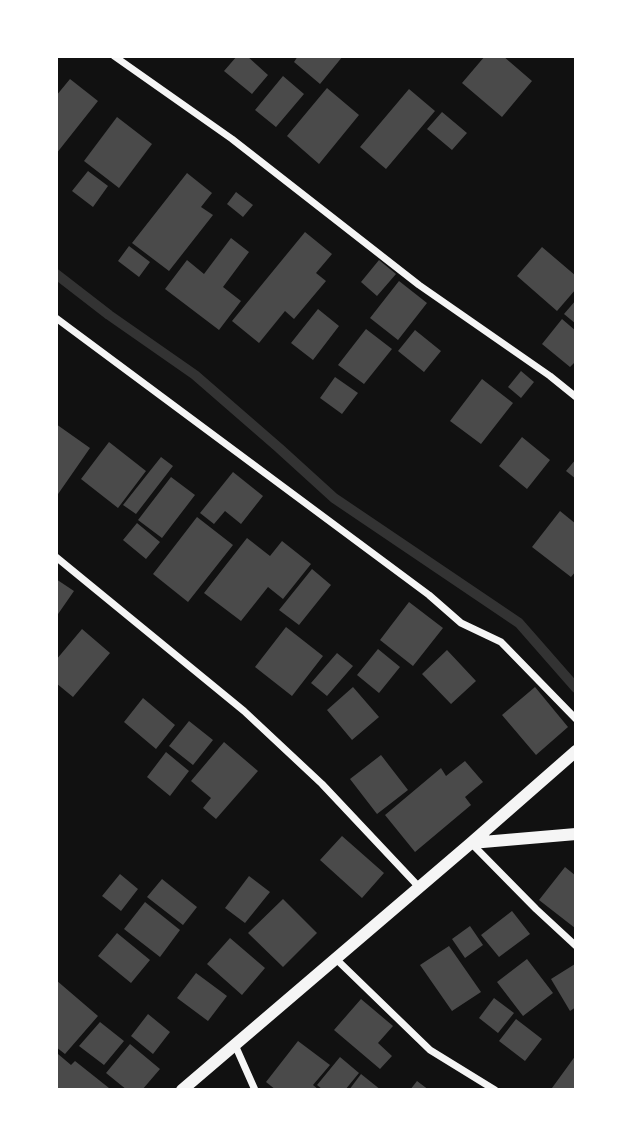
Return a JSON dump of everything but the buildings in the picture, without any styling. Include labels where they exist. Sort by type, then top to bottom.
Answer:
[{"type":"street","points":[[114,56],[232,139],[419,285],[576,397]]},
{"type":"street","points":[[56,318],[429,595],[461,623],[501,642],[576,719]]},
{"type":"street","points":[[56,557],[244,711],[322,784],[419,887]]},
{"type":"street","points":[[182,1090],[576,751]]},
{"type":"street","points":[[471,843],[576,834]]},
{"type":"street","points":[[471,843],[576,946]]},
{"type":"street","points":[[335,958],[430,1050],[495,1090]]},
{"type":"street","points":[[235,1045],[255,1090]]},
{"type":"waterway","points":[[56,274],[195,375],[334,498],[519,623],[576,688]]}]
